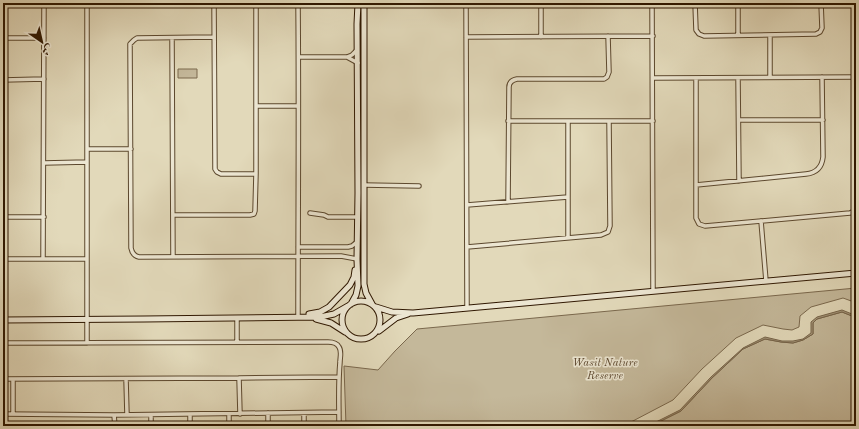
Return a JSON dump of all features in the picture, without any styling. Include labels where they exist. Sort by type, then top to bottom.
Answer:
[{"type":"main road","points":[[347,333],[342,324],[343,314],[356,295],[358,289],[358,3]]},
{"type":"main road","points":[[364,3],[365,287],[367,296],[381,317],[380,327],[377,332]]},
{"type":"main road","points":[[358,193],[361,212],[364,213]]},
{"type":"main road","points":[[298,317],[305,314],[320,312],[329,307],[351,283],[354,277],[357,260]]},
{"type":"main road","points":[[3,320],[308,317],[331,315],[356,301],[367,302],[392,312],[413,312],[856,273]]},
{"type":"main road","points":[[308,317],[331,323],[353,338],[363,340],[372,336],[396,318],[413,312]]},
{"type":"street","points":[[43,259],[44,3]]},
{"type":"street","points":[[86,3],[87,343]]},
{"type":"street","points":[[214,3],[214,168],[221,174],[256,174]]},
{"type":"street","points":[[173,215],[252,215],[256,210],[256,3]]},
{"type":"street","points":[[298,3],[298,317]]},
{"type":"street","points":[[466,3],[467,308]]},
{"type":"street","points":[[541,3],[542,37]]},
{"type":"street","points":[[652,3],[653,291]]},
{"type":"street","points":[[694,3],[695,28],[699,34],[704,36],[818,33],[822,26],[821,3]]},
{"type":"street","points":[[738,3],[738,35]]},
{"type":"street","points":[[770,35],[770,77]]},
{"type":"street","points":[[508,202],[508,87],[510,83],[517,79],[606,78],[609,72],[608,36]]},
{"type":"street","points":[[466,37],[652,36]]},
{"type":"street","points":[[214,37],[137,38],[130,44],[132,250],[134,255],[139,257],[340,256],[357,260]]},
{"type":"street","points":[[3,38],[44,38]]},
{"type":"street","points":[[172,38],[173,257]]},
{"type":"street","points":[[348,57],[358,49]]},
{"type":"street","points":[[299,57],[348,57],[358,63]]},
{"type":"street","points":[[696,185],[806,174],[816,171],[823,160],[822,77]]},
{"type":"street","points":[[653,78],[856,77]]},
{"type":"street","points":[[696,78],[696,218],[701,225],[705,226],[850,213],[856,210]]},
{"type":"street","points":[[738,78],[739,181]]},
{"type":"street","points":[[3,80],[44,79]]},
{"type":"street","points":[[256,106],[298,106]]},
{"type":"street","points":[[738,120],[823,120]]},
{"type":"street","points":[[508,121],[653,121]]},
{"type":"street","points":[[467,246],[604,235],[608,232],[610,228],[609,121]]},
{"type":"street","points":[[568,122],[568,238]]},
{"type":"street","points":[[87,149],[131,149]]},
{"type":"street","points":[[44,163],[87,162]]},
{"type":"street","points":[[364,185],[419,186]]},
{"type":"street","points":[[467,205],[568,197]]},
{"type":"street","points":[[310,213],[328,217],[358,217]]},
{"type":"street","points":[[3,217],[44,217]]},
{"type":"street","points":[[761,221],[766,281]]},
{"type":"street","points":[[298,247],[350,247],[357,242]]},
{"type":"street","points":[[306,247],[306,257]]},
{"type":"street","points":[[3,259],[87,259]]},
{"type":"street","points":[[237,318],[237,342]]},
{"type":"street","points":[[3,343],[333,342],[340,348],[339,426]]},
{"type":"street","points":[[3,379],[339,377]]},
{"type":"street","points":[[240,378],[240,414]]},
{"type":"street","points":[[13,379],[13,414]]},
{"type":"street","points":[[126,379],[127,415]]},
{"type":"street","points":[[3,414],[151,415],[339,412]]},
{"type":"street","points":[[268,413],[268,426]]},
{"type":"street","points":[[304,413],[304,426]]},
{"type":"street","points":[[190,414],[190,426]]},
{"type":"street","points":[[229,414],[229,426]]},
{"type":"street","points":[[114,415],[114,426]]},
{"type":"street","points":[[151,415],[151,426]]},
{"type":"green space","points":[[178,69],[197,69],[197,78],[178,78]]},
{"type":"green space","name":"Wasit Nature Reserve","points":[[856,288],[856,302],[843,298],[811,307],[800,316],[799,327],[792,330],[763,325],[736,338],[702,369],[673,400],[625,426],[346,426],[344,366],[378,370],[417,329]]},
{"type":"green space","points":[[842,312],[852,316],[856,315],[856,426],[651,426],[681,411],[712,378],[743,349],[765,339],[793,343],[803,340],[813,334],[813,322],[817,319]]},
{"type":"shaded area","points":[[842,310],[856,315],[852,316],[842,312],[817,319],[813,323],[813,334],[803,340],[793,343],[765,339],[743,349],[712,378],[681,411],[651,426],[648,426],[680,410],[711,377],[743,348],[765,337],[782,341],[803,339],[811,333],[811,322],[817,317]]}]
